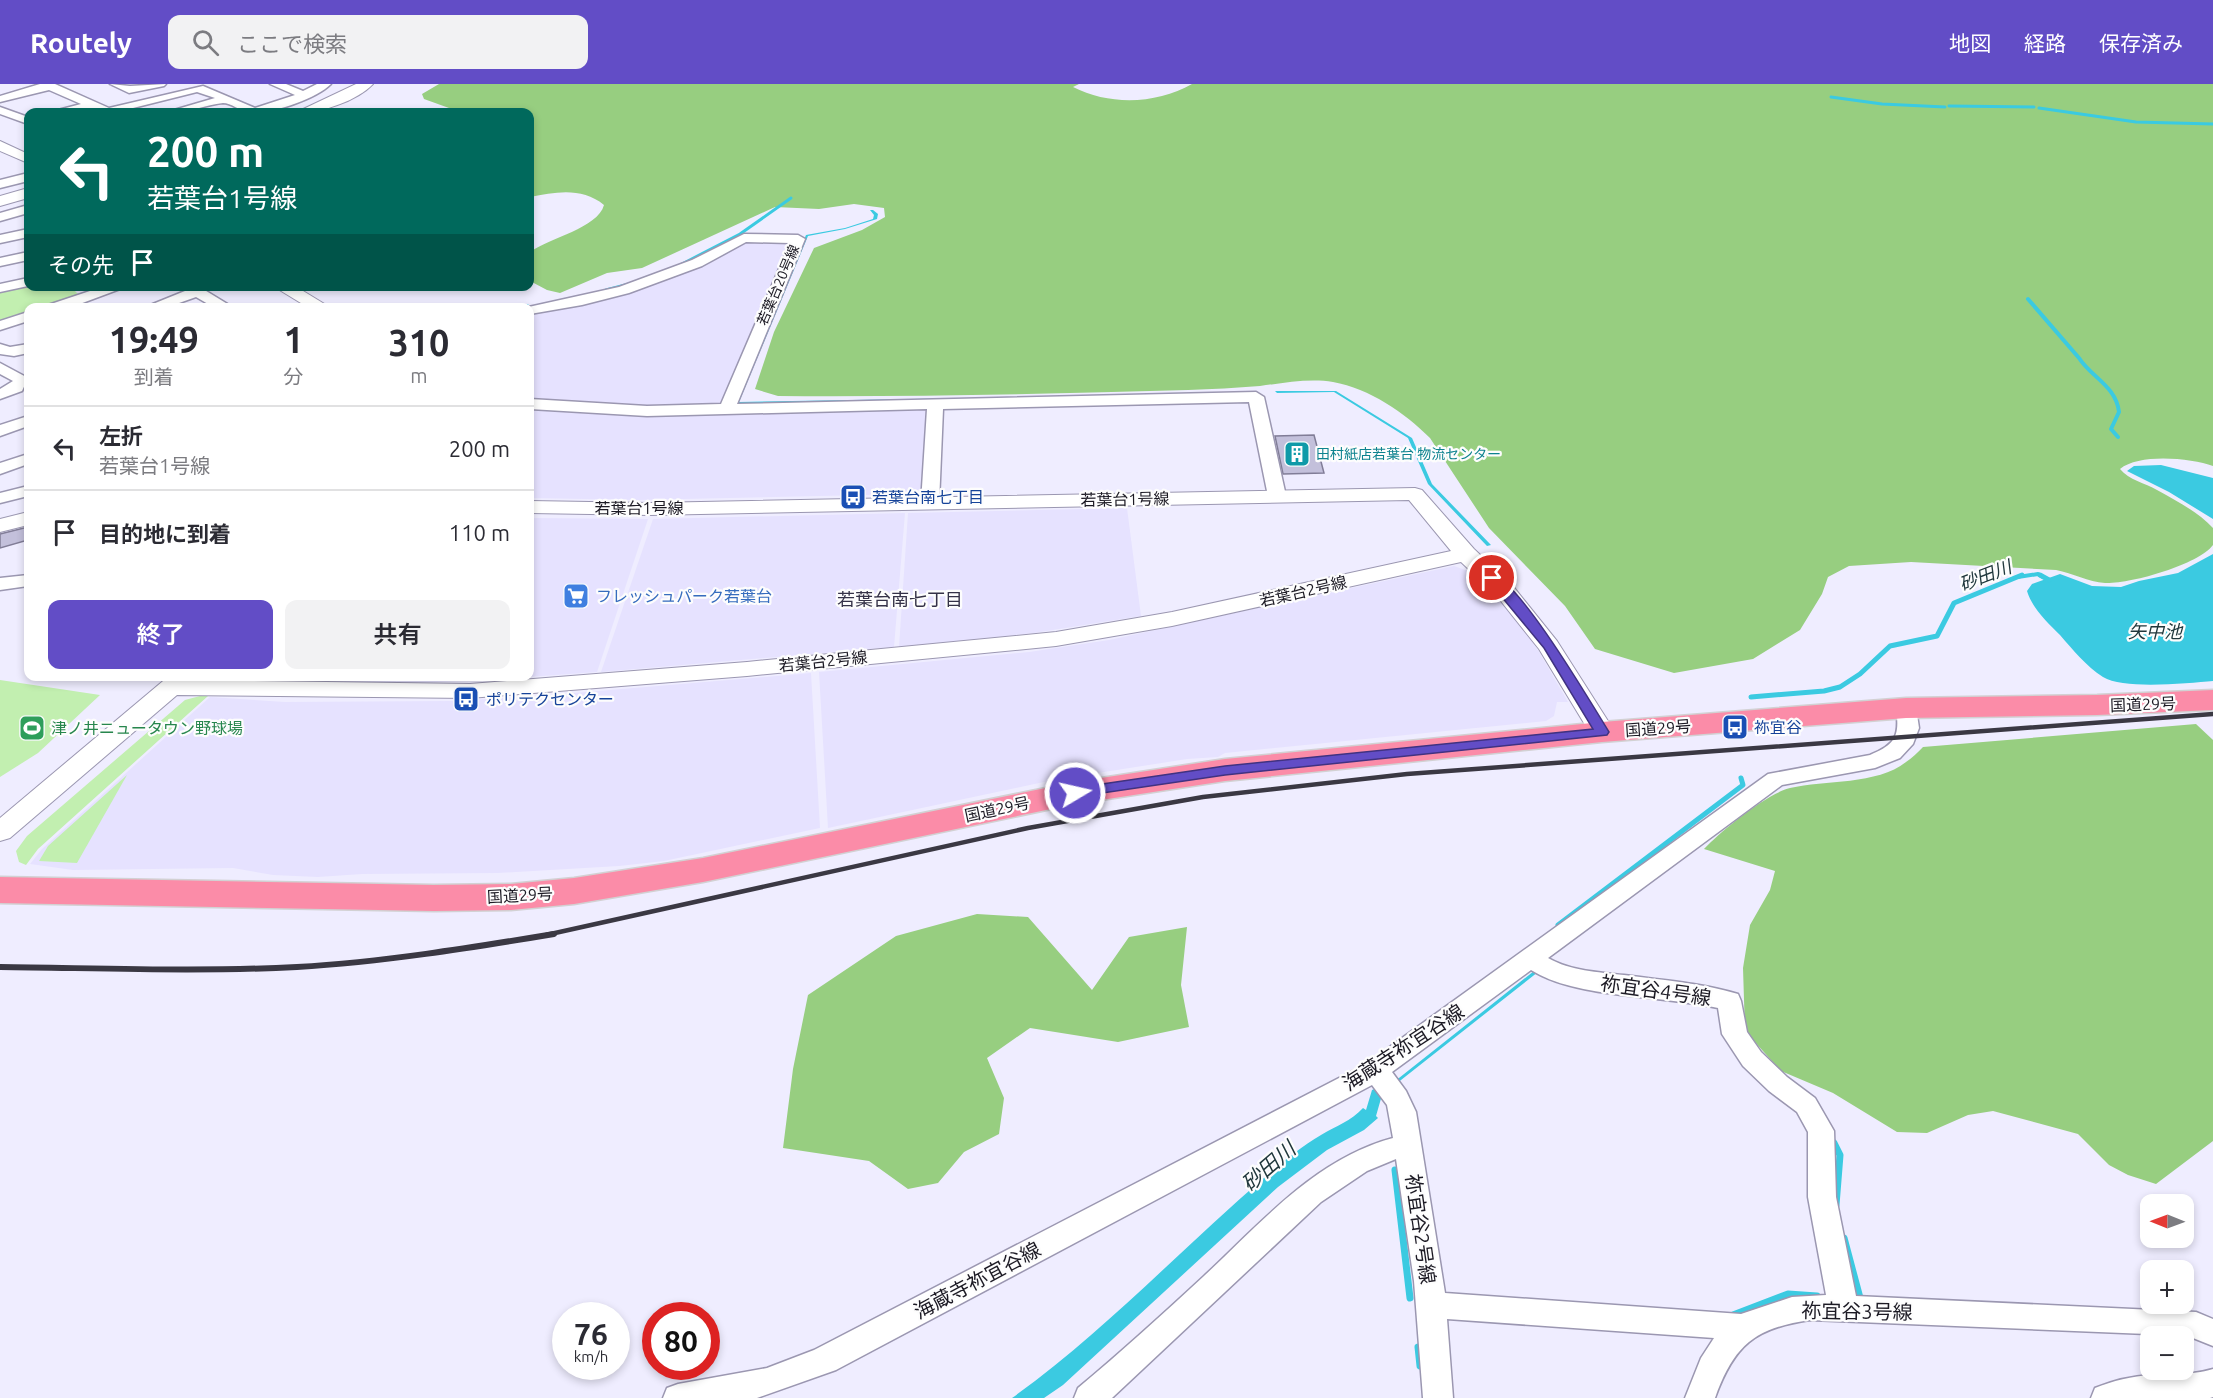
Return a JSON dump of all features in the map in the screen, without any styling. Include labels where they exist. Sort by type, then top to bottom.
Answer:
[{"type":"highway","name":"国道29号","points":[[0,890],[434,898],[512,897],[574,891],[703,870],[1075,793],[1225,770],[1602,732],[1906,708],[2108,705],[2213,700]]},
{"type":"street","points":[[116,84],[129,90],[160,84]]},
{"type":"street","points":[[276,84],[304,95]]},
{"type":"street","points":[[266,108],[304,95],[325,84]]},
{"type":"street","points":[[316,108],[331,103],[366,84]]},
{"type":"street","points":[[0,99],[48,85],[100,108]]},
{"type":"street","points":[[122,108],[190,90],[203,89],[245,108]]},
{"type":"street","points":[[193,108],[226,99]]},
{"type":"street","points":[[78,108],[93,104]]},
{"type":"street","points":[[0,110],[24,120]]},
{"type":"street","points":[[9,127],[24,123]]},
{"type":"street","points":[[0,145],[24,157]]},
{"type":"street","points":[[0,184],[24,178]]},
{"type":"street","points":[[0,201],[24,194]]},
{"type":"street","points":[[0,217],[24,210]]},
{"type":"street","points":[[0,239],[24,234]]},
{"type":"street","name":"若葉台20号線","points":[[534,309],[582,301],[624,290],[697,263],[744,238],[798,238],[728,409]]},
{"type":"street","points":[[0,262],[24,257]]},
{"type":"street","points":[[0,288],[24,283]]},
{"type":"street","points":[[68,303],[105,291]]},
{"type":"street","points":[[161,303],[187,291]]},
{"type":"street","points":[[195,291],[218,303]]},
{"type":"street","points":[[290,291],[312,303]]},
{"type":"street","points":[[0,326],[24,317]]},
{"type":"street","points":[[0,349],[12,351],[24,349]]},
{"type":"street","points":[[0,368],[22,380],[16,388],[0,394]]},
{"type":"street","points":[[534,405],[648,411],[1256,397],[1277,496]]},
{"type":"street","points":[[930,503],[935,405]]},
{"type":"street","points":[[0,431],[24,422]]},
{"type":"street","points":[[0,469],[24,460]]},
{"type":"street","points":[[0,498],[24,492]]},
{"type":"street","name":"若葉台1号線","points":[[534,507],[650,509],[1415,494],[1466,554],[1504,590],[1550,646],[1602,732]]},
{"type":"street","points":[[0,526],[24,519]]},
{"type":"street","name":"若葉台2号線","points":[[178,682],[339,691],[470,691],[747,669],[1056,639],[1172,619],[1466,554]]},
{"type":"street","points":[[0,584],[24,582]]},
{"type":"street","points":[[0,832],[178,682]]},
{"type":"street","name":"海蔵寺祢宜谷線","points":[[678,1398],[767,1382],[825,1360],[1375,1071],[1776,779],[1875,761],[1893,753],[1902,744],[1909,728],[1906,708]]},
{"type":"street","name":"祢宜谷4号線","points":[[1531,959],[1554,973],[1585,981],[1694,993],[1729,1001],[1734,1034],[1752,1059],[1778,1084],[1806,1105],[1821,1131],[1822,1197],[1844,1309]]},
{"type":"street","name":"祢宜谷2号線","points":[[1375,1071],[1395,1092],[1402,1106],[1421,1216],[1438,1398]]},
{"type":"street","points":[[1089,1398],[1233,1268],[1274,1226],[1319,1189],[1374,1155],[1408,1145]]},
{"type":"street","name":"祢宜谷3号線","points":[[1431,1305],[1743,1327],[1764,1316],[1788,1309],[1810,1307],[2171,1322],[2196,1325],[2213,1333]]},
{"type":"street","points":[[1700,1398],[1709,1372],[1723,1347],[1743,1327]]},
{"type":"street","points":[[2106,1398],[2151,1389],[2194,1389],[2213,1383]]},
{"type":"shaded area","points":[[751,240],[792,242],[725,403],[717,407],[534,402],[534,313],[600,300],[662,282]]},
{"type":"shaded area","points":[[534,407],[918,407],[927,411],[921,488],[911,494],[638,500],[534,498]]},
{"type":"shaded area","points":[[1127,508],[1141,616],[1034,633],[899,647],[908,513]]},
{"type":"shaded area","points":[[905,513],[894,647],[601,672],[653,519]]},
{"type":"shaded area","name":"フレッシュパーク若葉台","points":[[534,518],[648,519],[597,672],[534,677]]},
{"type":"shaded area","points":[[1454,566],[1468,571],[1474,570],[1514,616],[1538,650],[1568,702],[1557,702],[1554,716],[1546,721],[1225,753],[1218,757],[1187,759],[1053,780],[828,828],[819,672],[1029,652],[1109,640]]},
{"type":"shaded area","points":[[811,673],[820,828],[664,861],[498,873],[362,874],[318,877],[273,875],[233,868],[73,870],[30,864],[42,849],[210,697],[285,702],[451,701],[539,696]]},
{"type":"shaded area","name":"フレッシュパーク若葉台","points":[[309,681],[462,681],[389,684]]},
{"type":"green space","points":[[439,84],[1079,84],[1073,87],[1102,97],[1133,100],[1164,96],[1192,84],[2213,84],[2213,466],[2165,458],[2139,461],[2120,469],[2128,476],[2172,498],[2201,517],[2213,528],[2213,545],[2193,560],[2163,572],[2105,583],[2056,570],[1911,562],[1849,566],[1828,577],[1822,594],[1800,630],[1753,659],[1674,673],[1595,649],[1565,606],[1489,528],[1430,438],[1386,403],[1347,385],[1306,381],[1188,390],[880,396],[778,396],[755,389],[774,332],[814,248],[862,230],[885,217],[884,208],[854,204],[819,209],[775,207],[642,268],[607,273],[560,293],[547,290],[534,283],[534,250],[593,220],[604,205],[596,199],[578,193],[534,196],[534,108],[449,108],[424,99],[422,94]]},
{"type":"green space","points":[[24,286],[24,291],[75,291],[80,296],[59,303],[24,303],[24,315],[0,323],[0,291]]},
{"type":"green space","name":"津ノ井ニュータウン野球場","points":[[0,680],[100,695],[38,753],[0,777]]},
{"type":"green space","points":[[208,696],[38,849],[26,865],[19,862],[16,851],[27,836],[185,700]]},
{"type":"green space","points":[[2196,724],[2213,740],[2213,1141],[2156,1184],[2128,1175],[2109,1165],[2078,1134],[1993,1111],[1968,1115],[1927,1133],[1897,1132],[1833,1093],[1781,1071],[1745,1031],[1743,968],[1750,925],[1770,890],[1775,871],[1704,849],[1732,823],[1757,805],[1790,788],[1881,775],[1906,762],[1923,747]]},
{"type":"green space","points":[[127,775],[77,863],[39,861],[48,846]]},
{"type":"green space","points":[[977,914],[1028,917],[1092,990],[1129,937],[1187,927],[1181,985],[1189,1027],[1118,1042],[1030,1028],[987,1058],[1004,1098],[999,1134],[964,1152],[938,1183],[908,1189],[869,1161],[783,1148],[793,1069],[808,995],[896,936]]},
{"type":"water","points":[[870,210],[878,214],[877,219],[845,229],[808,236],[739,402],[1260,393],[736,404],[806,235],[845,228],[873,219],[874,215]]},
{"type":"water","points":[[1275,391],[1336,391],[1412,438],[1432,484],[1491,545],[1487,546],[1428,484],[1408,438],[1334,392],[1277,393]]},
{"type":"water","points":[[2161,465],[2213,478],[2213,519],[2169,492],[2127,471],[2134,466]]},
{"type":"water","name":"矢中池","points":[[2213,554],[2213,681],[2140,685],[2103,677],[2085,663],[2036,609],[2027,591],[2032,584],[2060,574],[2092,586],[2121,587],[2178,573]]},
{"type":"water","points":[[1534,971],[1538,972],[1382,1095],[1376,1116],[1378,1118],[1364,1130],[1327,1150],[1278,1187],[1063,1385],[1044,1398],[1012,1398],[1079,1346],[1234,1204],[1280,1165],[1307,1144],[1348,1120],[1363,1108],[1366,1110],[1372,1090],[1399,1078]]},
{"type":"building","name":"田村紙店若葉台 物流センター","points":[[1314,435],[1324,473],[1283,474],[1275,436]]},
{"type":"building","points":[[24,528],[24,541],[0,548],[0,534]]},
{"type":"waterway","points":[[1831,97],[1882,104],[1945,107]]},
{"type":"waterway","points":[[1949,106],[2034,107]]},
{"type":"waterway","points":[[2039,108],[2136,122],[2213,124]]},
{"type":"waterway","points":[[682,264],[740,234],[791,198]]},
{"type":"waterway","points":[[606,290],[629,284]]},
{"type":"waterway","points":[[2028,299],[2084,365],[2113,395],[2119,412],[2111,429],[2118,437]]},
{"type":"waterway","name":"砂田川","points":[[2018,577],[2038,574],[2043,577]]},
{"type":"waterway","name":"砂田川","points":[[1751,697],[1824,691],[1840,687],[1860,674],[1890,646],[1937,636],[1954,603],[2022,575]]},
{"type":"waterway","name":"砂田川","points":[[2040,575],[2049,580]]},
{"type":"waterway","name":"砂田川","points":[[1558,925],[1743,785],[1741,778]]},
{"type":"waterway","points":[[1834,1143],[1840,1155],[1836,1205]]},
{"type":"waterway","points":[[1395,1170],[1410,1298]]},
{"type":"waterway","points":[[1844,1238],[1860,1298]]},
{"type":"waterway","points":[[1733,1315],[1788,1294],[1817,1296]]},
{"type":"waterway","points":[[1418,1347],[1420,1366]]},
{"type":"railway","points":[[546,935],[1028,828],[1203,797],[1407,774],[2213,714]]},
{"type":"railway","points":[[0,967],[186,969],[297,967],[394,958],[554,934]]},
{"type":"place","name":"田村紙店若葉台 物流センター","points":[[1297,454]]},
{"type":"place","name":"若葉台南七丁目","points":[[853,497]]},
{"type":"place","name":"フレッシュパーク若葉台","points":[[576,596]]},
{"type":"place","name":"ポリテクセンター","points":[[466,699]]},
{"type":"place","name":"祢宜谷","points":[[1735,727]]},
{"type":"place","name":"津ノ井ニュータウン野球場","points":[[32,728]]},
{"type":"district","name":"若葉台南七丁目","points":[[900,599]]},
{"type":"route","points":[[1075,793],[1225,770],[1463,748],[1602,732],[1550,646],[1492,578]]}]
